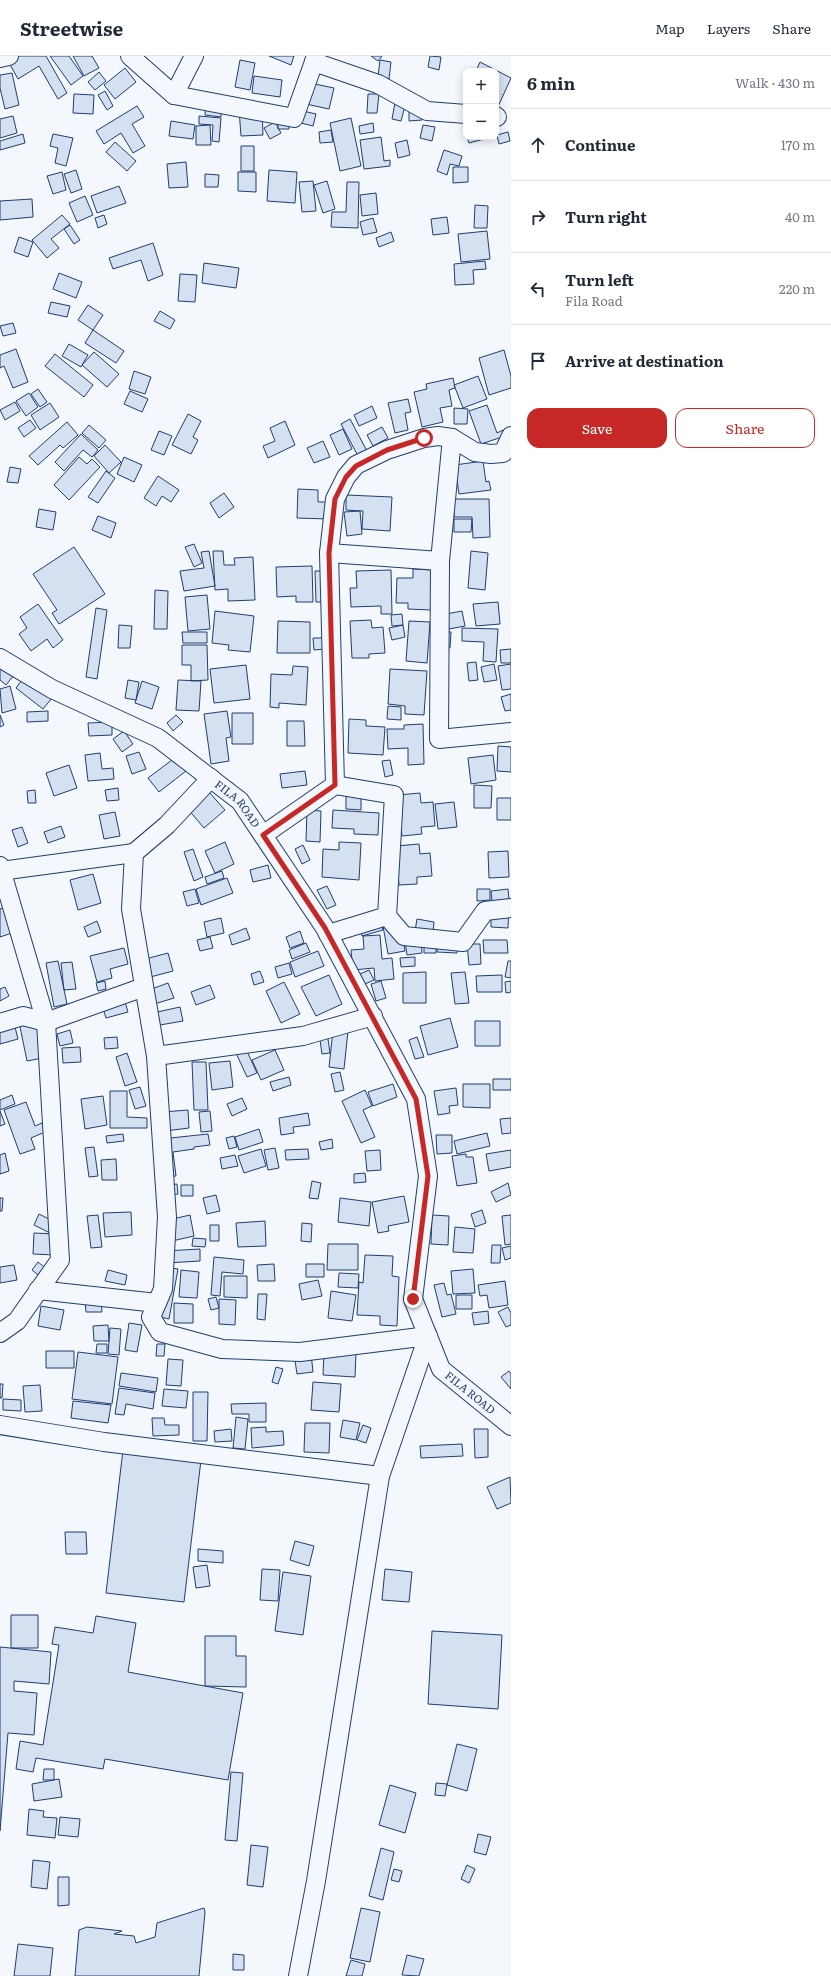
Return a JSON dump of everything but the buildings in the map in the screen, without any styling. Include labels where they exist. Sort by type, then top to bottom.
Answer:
[{"type":"street","points":[[0,58],[9,56]]},
{"type":"street","points":[[130,56],[174,95],[294,118],[315,59],[378,84],[427,111],[463,114]]},
{"type":"street","points":[[174,95],[194,56]]},
{"type":"street","points":[[335,785],[329,553],[335,499],[346,477],[356,466],[387,450],[418,440],[438,436],[452,438],[475,452],[491,454],[503,453],[511,436]]},
{"type":"street","points":[[452,438],[440,562],[439,739],[511,732]]},
{"type":"street","points":[[329,553],[440,562]]},
{"type":"street","name":"FILA ROAD","points":[[0,658],[52,689],[158,738],[240,801],[263,835],[328,934],[416,1099],[428,1176],[413,1299],[441,1369],[511,1426]]},
{"type":"street","points":[[0,1333],[17,1321],[60,1260],[46,1022],[1,869],[134,852],[167,825],[211,778]]},
{"type":"street","points":[[263,835],[335,785],[394,795],[387,916],[404,936],[463,942],[485,911],[511,908]]},
{"type":"street","points":[[134,852],[131,909],[156,1056],[167,1217],[163,1289],[151,1317],[160,1332],[222,1349],[300,1352],[428,1336],[380,1476],[316,1880],[298,1976]]},
{"type":"street","points":[[328,934],[387,916]]},
{"type":"street","points":[[0,1023],[23,1016],[46,1022],[144,987]]},
{"type":"street","points":[[156,1056],[302,1036],[373,1016]]},
{"type":"street","points":[[38,1290],[157,1303]]},
{"type":"street","points":[[0,1424],[104,1442],[380,1476]]},
{"type":"route","points":[[413,1299],[428,1176],[416,1099],[325,928],[263,835],[335,785],[329,553],[335,499],[346,477],[356,466],[387,450],[424,438]]}]
